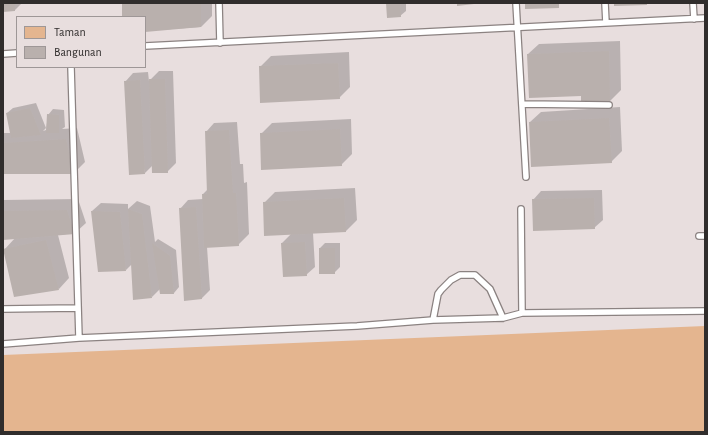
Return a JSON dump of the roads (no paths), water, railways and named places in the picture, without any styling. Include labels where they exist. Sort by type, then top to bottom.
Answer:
[{"type":"lane","points":[[219,3],[220,43]]},
{"type":"lane","points":[[516,3],[526,177]]},
{"type":"lane","points":[[605,3],[606,23]]},
{"type":"lane","points":[[693,3],[694,19]]},
{"type":"lane","points":[[146,46],[705,18]]},
{"type":"lane","points":[[3,54],[16,53]]},
{"type":"lane","points":[[71,68],[79,338]]},
{"type":"lane","points":[[522,104],[609,105]]},
{"type":"lane","points":[[521,209],[522,313]]},
{"type":"lane","points":[[433,320],[438,294],[451,280],[460,275],[475,275],[490,289],[504,318]]},
{"type":"lane","points":[[3,309],[77,308]]},
{"type":"lane","points":[[3,344],[79,338],[357,326],[433,320],[504,318],[522,313],[705,311]]}]
